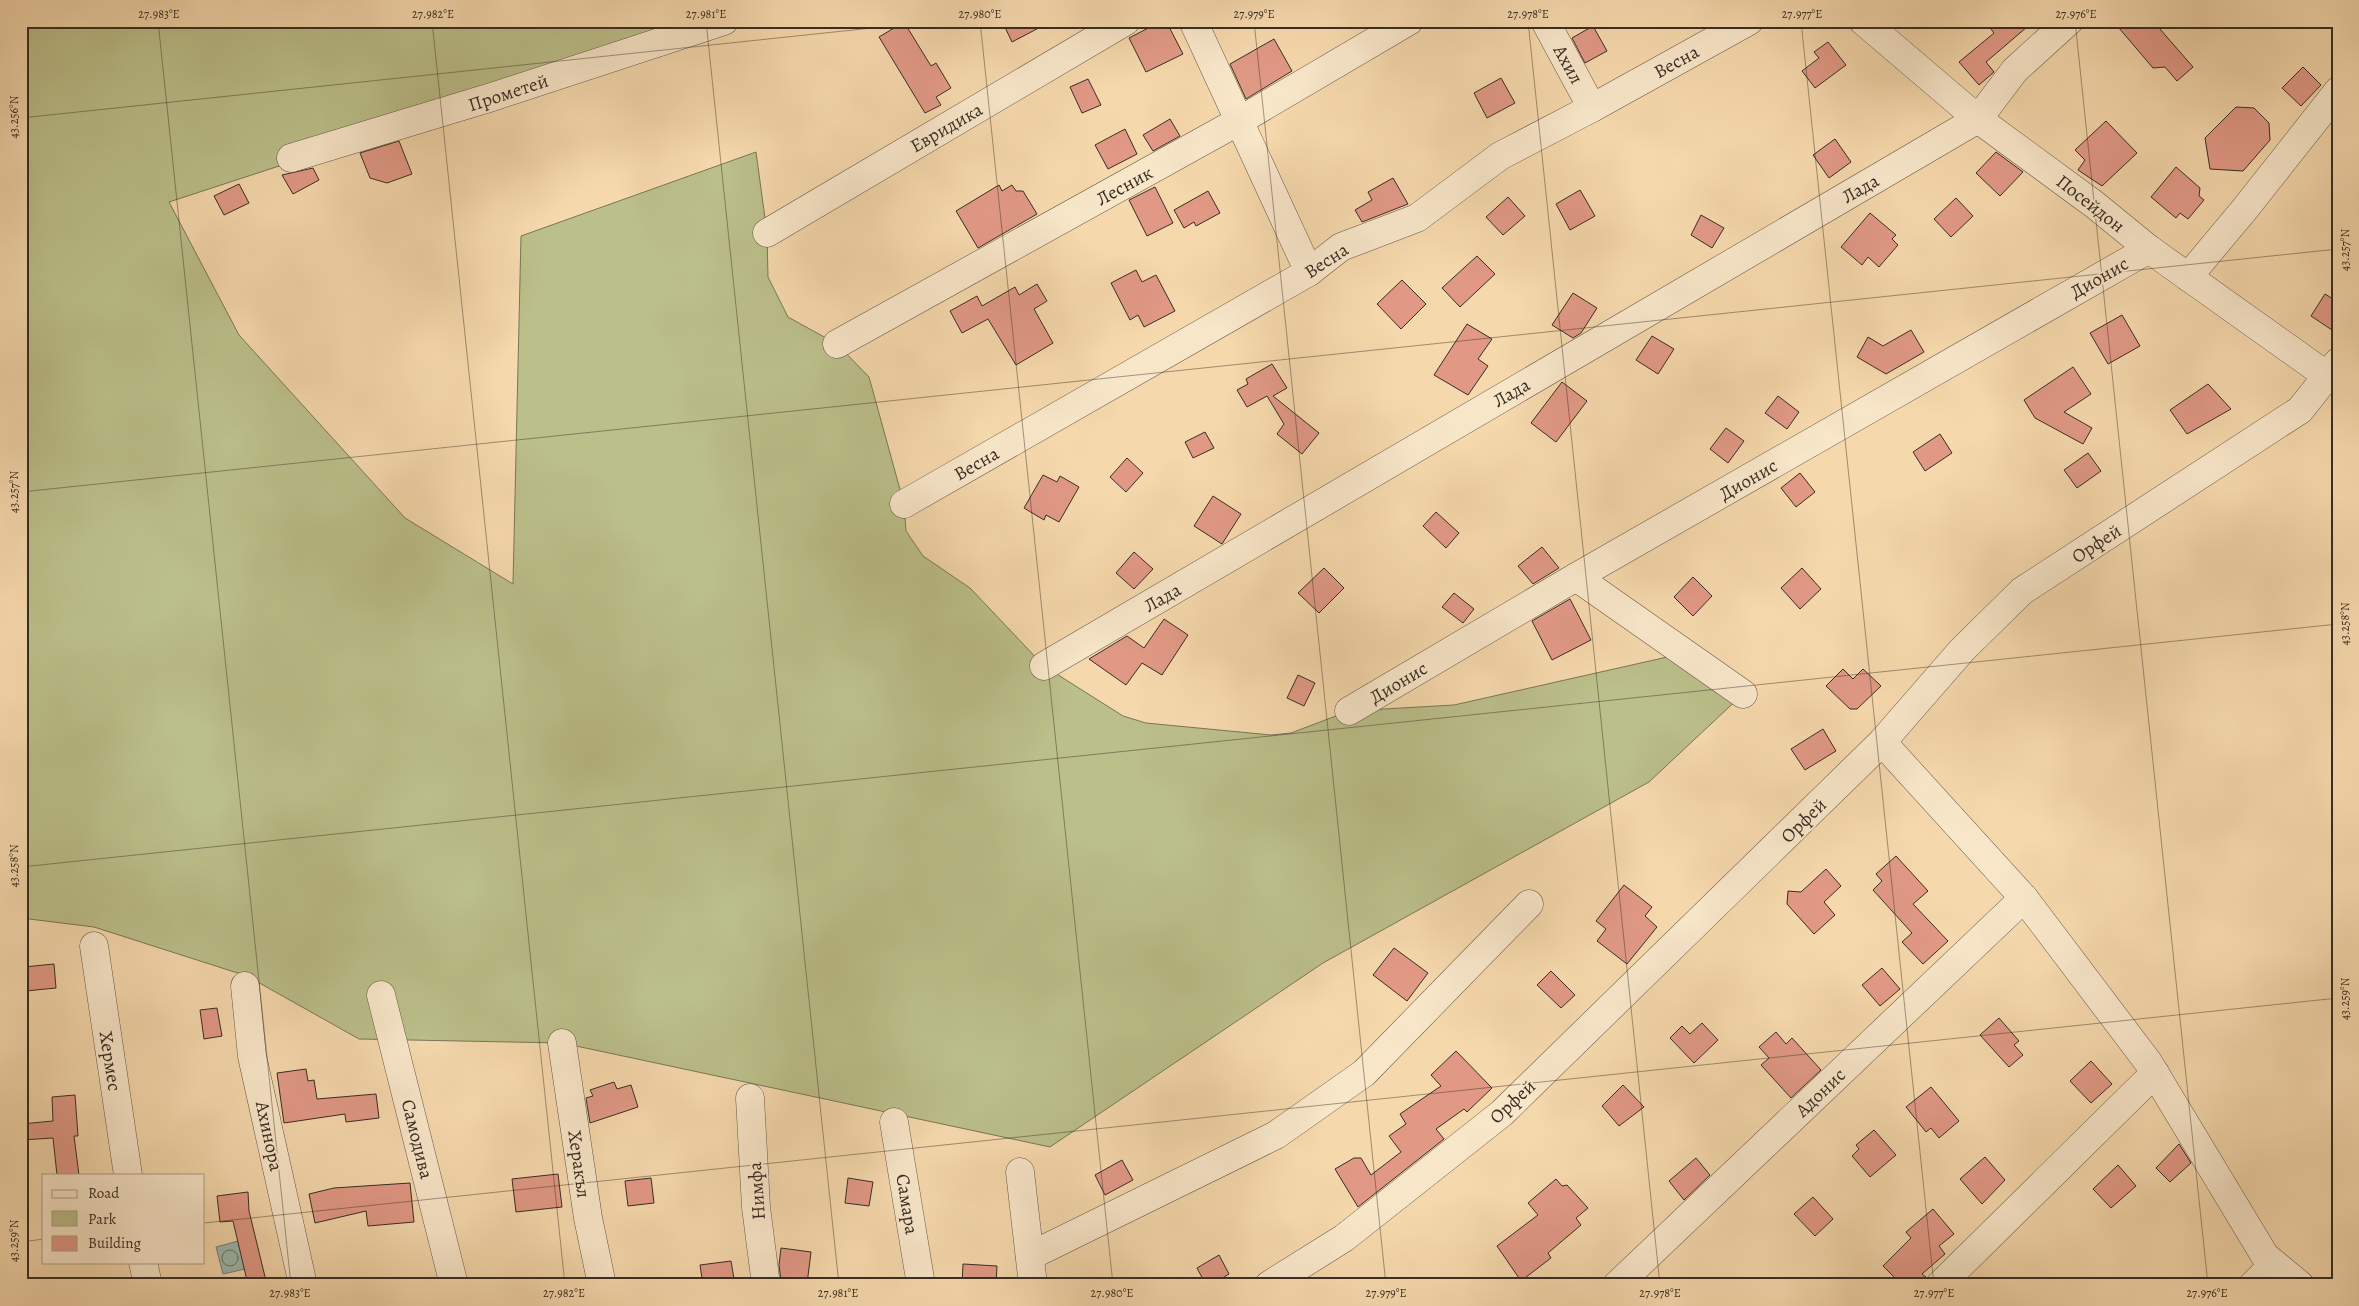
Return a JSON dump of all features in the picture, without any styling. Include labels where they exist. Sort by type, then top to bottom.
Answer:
[{"type":"street","name":"Прометей","points":[[291,158],[492,97],[724,21]]},
{"type":"street","name":"Евридика","points":[[767,233],[1126,21]]},
{"type":"street","points":[[1193,21],[1309,272]]},
{"type":"street","name":"Лесник","points":[[837,344],[1239,121],[1409,21]]},
{"type":"street","name":"Ахил","points":[[1545,21],[1592,108]]},
{"type":"street","name":"Весна","points":[[904,504],[1309,272],[1341,247],[1417,218],[1500,156],[1592,108],[1749,21]]},
{"type":"street","name":"Посейдон","points":[[1864,21],[1978,119],[2095,205],[2148,249],[2188,277],[2332,368]]},
{"type":"street","points":[[1978,119],[2015,70],[2069,21]]},
{"type":"street","points":[[2188,277],[2244,210],[2254,194],[2338,91]]},
{"type":"street","name":"Лада","points":[[1044,666],[1978,119]]},
{"type":"street","name":"Дионис","points":[[1349,711],[1576,577],[2148,249]]},
{"type":"street","name":"Орфей","points":[[1269,1285],[1344,1238],[1502,1113],[1882,742],[1962,650],[2022,590],[2300,410],[2332,368]]},
{"type":"street","points":[[1576,577],[1743,694]]},
{"type":"street","points":[[1882,742],[2024,898],[2155,1074],[2264,1256],[2300,1285]]},
{"type":"street","name":"Адонис","points":[[1617,1285],[2024,898]]},
{"type":"street","points":[[1030,1256],[1276,1135],[1292,1124],[1364,1073],[1529,904]]},
{"type":"street","name":"Хермес","points":[[94,946],[128,1174]]},
{"type":"street","name":"Ахинора","points":[[245,986],[252,1056],[303,1285]]},
{"type":"street","name":"Самодива","points":[[381,994],[454,1285]]},
{"type":"street","name":"Херакъл","points":[[562,1043],[588,1218],[602,1285]]},
{"type":"street","points":[[1940,1285],[2155,1074]]},
{"type":"street","name":"Нимфа","points":[[750,1098],[756,1207],[766,1285]]},
{"type":"street","name":"Самара","points":[[894,1122],[921,1285]]},
{"type":"street","points":[[1020,1172],[1033,1285]]},
{"type":"street","points":[[144,1264],[148,1285]]},
{"type":"street","points":[[2253,1285],[2274,1264]]},
{"type":"green space","points":[[21,21],[723,21],[169,202],[239,335],[405,518],[513,584],[521,236],[756,152],[767,233],[768,277],[788,317],[837,344],[869,377],[904,504],[906,531],[923,556],[970,588],[1044,666],[1123,716],[1146,723],[1271,735],[1291,733],[1349,711],[1454,705],[1685,653],[1743,694],[1649,782],[1323,963],[1050,1147],[562,1043],[359,1039],[247,976],[94,927],[21,918]]},
{"type":"water","points":[[238,1241],[245,1269],[223,1274],[216,1247]]},
{"type":"building","points":[[1002,21],[1052,21],[1012,42]]},
{"type":"building","points":[[1162,21],[1166,21],[1183,54],[1146,72],[1129,38]]},
{"type":"building","points":[[1985,21],[2034,21],[1986,62],[1994,72],[1979,85],[1959,62],[1994,33]]},
{"type":"building","points":[[2113,21],[2153,21],[2193,67],[2177,81],[2165,67],[2153,68]]},
{"type":"building","points":[[904,22],[931,66],[936,63],[951,88],[936,97],[941,105],[925,113],[879,37]]},
{"type":"building","points":[[1593,26],[1607,51],[1585,63],[1572,38]]},
{"type":"building","points":[[1274,39],[1292,71],[1246,99],[1230,64]]},
{"type":"building","points":[[1828,42],[1846,65],[1815,88],[1802,71],[1819,58],[1814,52]]},
{"type":"building","points":[[2303,67],[2321,85],[2301,106],[2282,88]]},
{"type":"building","points":[[1501,78],[1515,103],[1487,118],[1474,93]]},
{"type":"building","points":[[1088,79],[1101,105],[1082,113],[1070,87]]},
{"type":"building","points":[[2236,107],[2254,108],[2269,123],[2270,140],[2243,171],[2210,169],[2205,138]]},
{"type":"building","points":[[1170,119],[1180,136],[1153,151],[1143,135]]},
{"type":"building","points":[[2106,121],[2137,153],[2102,186],[2078,170],[2085,160],[2075,150]]},
{"type":"building","points":[[1125,129],[1137,154],[1108,169],[1095,145]]},
{"type":"building","points":[[1835,139],[1851,162],[1829,178],[1813,155]]},
{"type":"building","points":[[399,141],[412,174],[387,183],[370,178],[360,153]]},
{"type":"building","points":[[1996,152],[2023,172],[2000,196],[1976,173]]},
{"type":"building","points":[[2176,167],[2200,188],[2199,196],[2204,200],[2188,219],[2180,213],[2176,218],[2151,197]]},
{"type":"building","points":[[313,168],[319,180],[293,194],[282,175]]},
{"type":"building","points":[[1393,178],[1408,204],[1362,222],[1355,210],[1372,200],[1368,192]]},
{"type":"building","points":[[239,184],[249,203],[224,215],[214,196]]},
{"type":"building","points":[[999,185],[1002,191],[1012,185],[1016,191],[1023,191],[1037,214],[978,248],[956,211]]},
{"type":"building","points":[[1155,187],[1173,223],[1147,236],[1129,200]]},
{"type":"building","points":[[1580,190],[1595,216],[1570,230],[1556,204]]},
{"type":"building","points":[[1208,191],[1220,213],[1196,226],[1194,222],[1184,228],[1174,210]]},
{"type":"building","points":[[1508,197],[1525,216],[1503,235],[1486,217]]},
{"type":"building","points":[[1956,198],[1973,216],[1951,237],[1934,219]]},
{"type":"building","points":[[1870,213],[1896,235],[1892,239],[1898,245],[1879,267],[1868,257],[1862,265],[1841,247]]},
{"type":"building","points":[[1701,215],[1724,228],[1712,248],[1691,235]]},
{"type":"building","points":[[1477,256],[1495,274],[1460,307],[1442,288]]},
{"type":"building","points":[[1136,270],[1142,282],[1156,275],[1175,311],[1144,327],[1138,315],[1130,320],[1111,283]]},
{"type":"building","points":[[1402,280],[1426,304],[1401,329],[1377,304]]},
{"type":"building","points":[[1037,284],[1047,301],[1034,309],[1053,343],[1016,365],[988,319],[962,333],[950,311],[977,296],[982,306],[1015,287],[1019,295]]},
{"type":"building","points":[[1573,293],[1597,308],[1581,333],[1573,338],[1552,325]]},
{"type":"building","points":[[2325,294],[2338,302],[2338,334],[2311,316]]},
{"type":"building","points":[[2122,315],[2140,346],[2108,364],[2090,333]]},
{"type":"building","points":[[1467,324],[1492,339],[1478,359],[1488,366],[1468,395],[1434,375]]},
{"type":"building","points":[[1911,330],[1924,352],[1886,374],[1857,357],[1868,337],[1883,346]]},
{"type":"building","points":[[1652,336],[1674,349],[1658,374],[1636,360]]},
{"type":"building","points":[[1272,364],[1287,388],[1273,396],[1319,433],[1302,454],[1277,434],[1284,424],[1267,396],[1247,407],[1237,390],[1248,384],[1246,379]]},
{"type":"building","points":[[2073,367],[2091,394],[2064,412],[2092,428],[2083,444],[2035,418],[2024,400]]},
{"type":"building","points":[[1562,382],[1587,401],[1556,442],[1531,423]]},
{"type":"building","points":[[2208,384],[2231,409],[2187,434],[2170,410]]},
{"type":"building","points":[[1778,396],[1799,412],[1787,429],[1765,413]]},
{"type":"building","points":[[1726,428],[1744,441],[1728,463],[1710,449]]},
{"type":"building","points":[[1205,432],[1214,448],[1193,458],[1185,442]]},
{"type":"building","points":[[1940,434],[1952,453],[1925,471],[1913,452]]},
{"type":"building","points":[[2088,453],[2101,471],[2077,488],[2064,470]]},
{"type":"building","points":[[1127,458],[1143,473],[1126,492],[1110,477]]},
{"type":"building","points":[[1800,473],[1815,492],[1796,507],[1781,488]]},
{"type":"building","points":[[1043,475],[1057,482],[1060,476],[1079,487],[1059,522],[1046,515],[1044,520],[1024,508]]},
{"type":"building","points":[[1213,496],[1241,514],[1222,544],[1194,526]]},
{"type":"building","points":[[1436,512],[1459,533],[1446,548],[1423,526]]},
{"type":"building","points":[[1542,547],[1559,568],[1533,584],[1518,566]]},
{"type":"building","points":[[1134,552],[1153,569],[1134,589],[1116,573]]},
{"type":"building","points":[[1324,568],[1344,588],[1319,613],[1298,593]]},
{"type":"building","points":[[1802,568],[1821,589],[1800,609],[1781,588]]},
{"type":"building","points":[[1693,577],[1712,596],[1693,616],[1674,597]]},
{"type":"building","points":[[1454,593],[1474,609],[1463,623],[1442,607]]},
{"type":"building","points":[[1570,599],[1591,640],[1552,660],[1532,621]]},
{"type":"building","points":[[1164,619],[1188,635],[1162,675],[1142,663],[1126,685],[1089,659],[1127,636],[1144,648]]},
{"type":"building","points":[[1843,669],[1853,679],[1863,669],[1881,686],[1857,709],[1850,709],[1826,686]]},
{"type":"building","points":[[1298,675],[1315,683],[1304,706],[1287,698]]},
{"type":"building","points":[[1823,729],[1836,751],[1805,770],[1791,749]]},
{"type":"building","points":[[1896,856],[1928,891],[1913,904],[1948,941],[1923,964],[1902,942],[1912,933],[1873,890],[1882,881],[1876,874]]},
{"type":"building","points":[[1826,869],[1841,886],[1824,902],[1835,915],[1814,934],[1787,904],[1788,891],[1801,892]]},
{"type":"building","points":[[1624,885],[1652,907],[1645,916],[1657,927],[1627,964],[1597,941],[1606,929],[1596,921]]},
{"type":"building","points":[[1394,948],[1428,973],[1407,1001],[1373,975]]},
{"type":"building","points":[[54,964],[56,988],[26,991],[24,967]]},
{"type":"building","points":[[1882,968],[1900,989],[1880,1006],[1862,985]]},
{"type":"building","points":[[1551,971],[1575,995],[1561,1008],[1537,985]]},
{"type":"building","points":[[217,1008],[222,1036],[204,1039],[200,1010]]},
{"type":"building","points":[[1999,1018],[2019,1041],[2014,1045],[2023,1055],[2009,1067],[1980,1035]]},
{"type":"building","points":[[1702,1023],[1718,1040],[1694,1063],[1670,1038],[1682,1026],[1690,1034]]},
{"type":"building","points":[[1776,1032],[1786,1044],[1792,1038],[1821,1070],[1791,1098],[1761,1065],[1769,1058],[1759,1047]]},
{"type":"building","points":[[1456,1051],[1492,1088],[1467,1112],[1464,1109],[1436,1129],[1444,1139],[1358,1207],[1335,1169],[1354,1158],[1361,1158],[1371,1175],[1401,1152],[1389,1136],[1406,1124],[1400,1114],[1441,1086],[1431,1075]]},
{"type":"building","points":[[2091,1061],[2112,1084],[2091,1103],[2070,1081]]},
{"type":"building","points":[[306,1069],[308,1081],[314,1080],[317,1099],[376,1094],[379,1118],[346,1122],[345,1114],[284,1123],[277,1073]]},
{"type":"building","points":[[614,1082],[617,1089],[631,1085],[638,1107],[590,1123],[586,1098],[593,1096],[590,1090]]},
{"type":"building","points":[[1623,1085],[1644,1107],[1619,1126],[1602,1106]]},
{"type":"building","points":[[1931,1087],[1959,1121],[1939,1138],[1931,1128],[1926,1132],[1906,1107]]},
{"type":"building","points":[[75,1095],[78,1136],[74,1136],[79,1174],[57,1174],[53,1138],[21,1140],[21,1124],[53,1121],[52,1097]]},
{"type":"building","points":[[1874,1130],[1896,1155],[1870,1177],[1852,1156],[1859,1149],[1856,1145]]},
{"type":"building","points":[[2179,1144],[2191,1163],[2170,1182],[2156,1168]]},
{"type":"building","points":[[1985,1157],[2005,1180],[1982,1204],[1960,1179]]},
{"type":"building","points":[[1696,1158],[1710,1175],[1684,1200],[1669,1181]]},
{"type":"building","points":[[1122,1160],[1133,1180],[1105,1195],[1095,1175]]},
{"type":"building","points":[[2118,1165],[2136,1186],[2111,1208],[2093,1189]]},
{"type":"building","points":[[558,1174],[562,1207],[516,1212],[512,1179]]},
{"type":"building","points":[[651,1178],[654,1203],[628,1206],[625,1181]]},
{"type":"building","points":[[848,1178],[873,1182],[869,1206],[845,1203]]},
{"type":"building","points":[[1556,1179],[1562,1186],[1567,1185],[1588,1208],[1576,1218],[1581,1225],[1548,1253],[1551,1258],[1521,1281],[1497,1246],[1538,1215],[1528,1203]]},
{"type":"building","points":[[410,1183],[414,1222],[368,1226],[366,1211],[315,1223],[309,1194],[334,1188]]},
{"type":"building","points":[[248,1192],[249,1211],[267,1285],[248,1285],[233,1221],[220,1222],[217,1196]]},
{"type":"building","points":[[1813,1197],[1833,1219],[1815,1236],[1794,1214]]},
{"type":"building","points":[[1933,1209],[1954,1234],[1939,1246],[1945,1254],[1922,1274],[1927,1278],[1925,1285],[1902,1285],[1883,1266],[1911,1238],[1906,1232]]},
{"type":"building","points":[[781,1248],[811,1252],[807,1284],[781,1281],[779,1265]]},
{"type":"building","points":[[1219,1255],[1229,1274],[1211,1285],[1206,1285],[1197,1268]]},
{"type":"building","points":[[731,1261],[735,1285],[703,1285],[700,1265]]},
{"type":"building","points":[[963,1264],[997,1266],[996,1285],[962,1285]]}]
